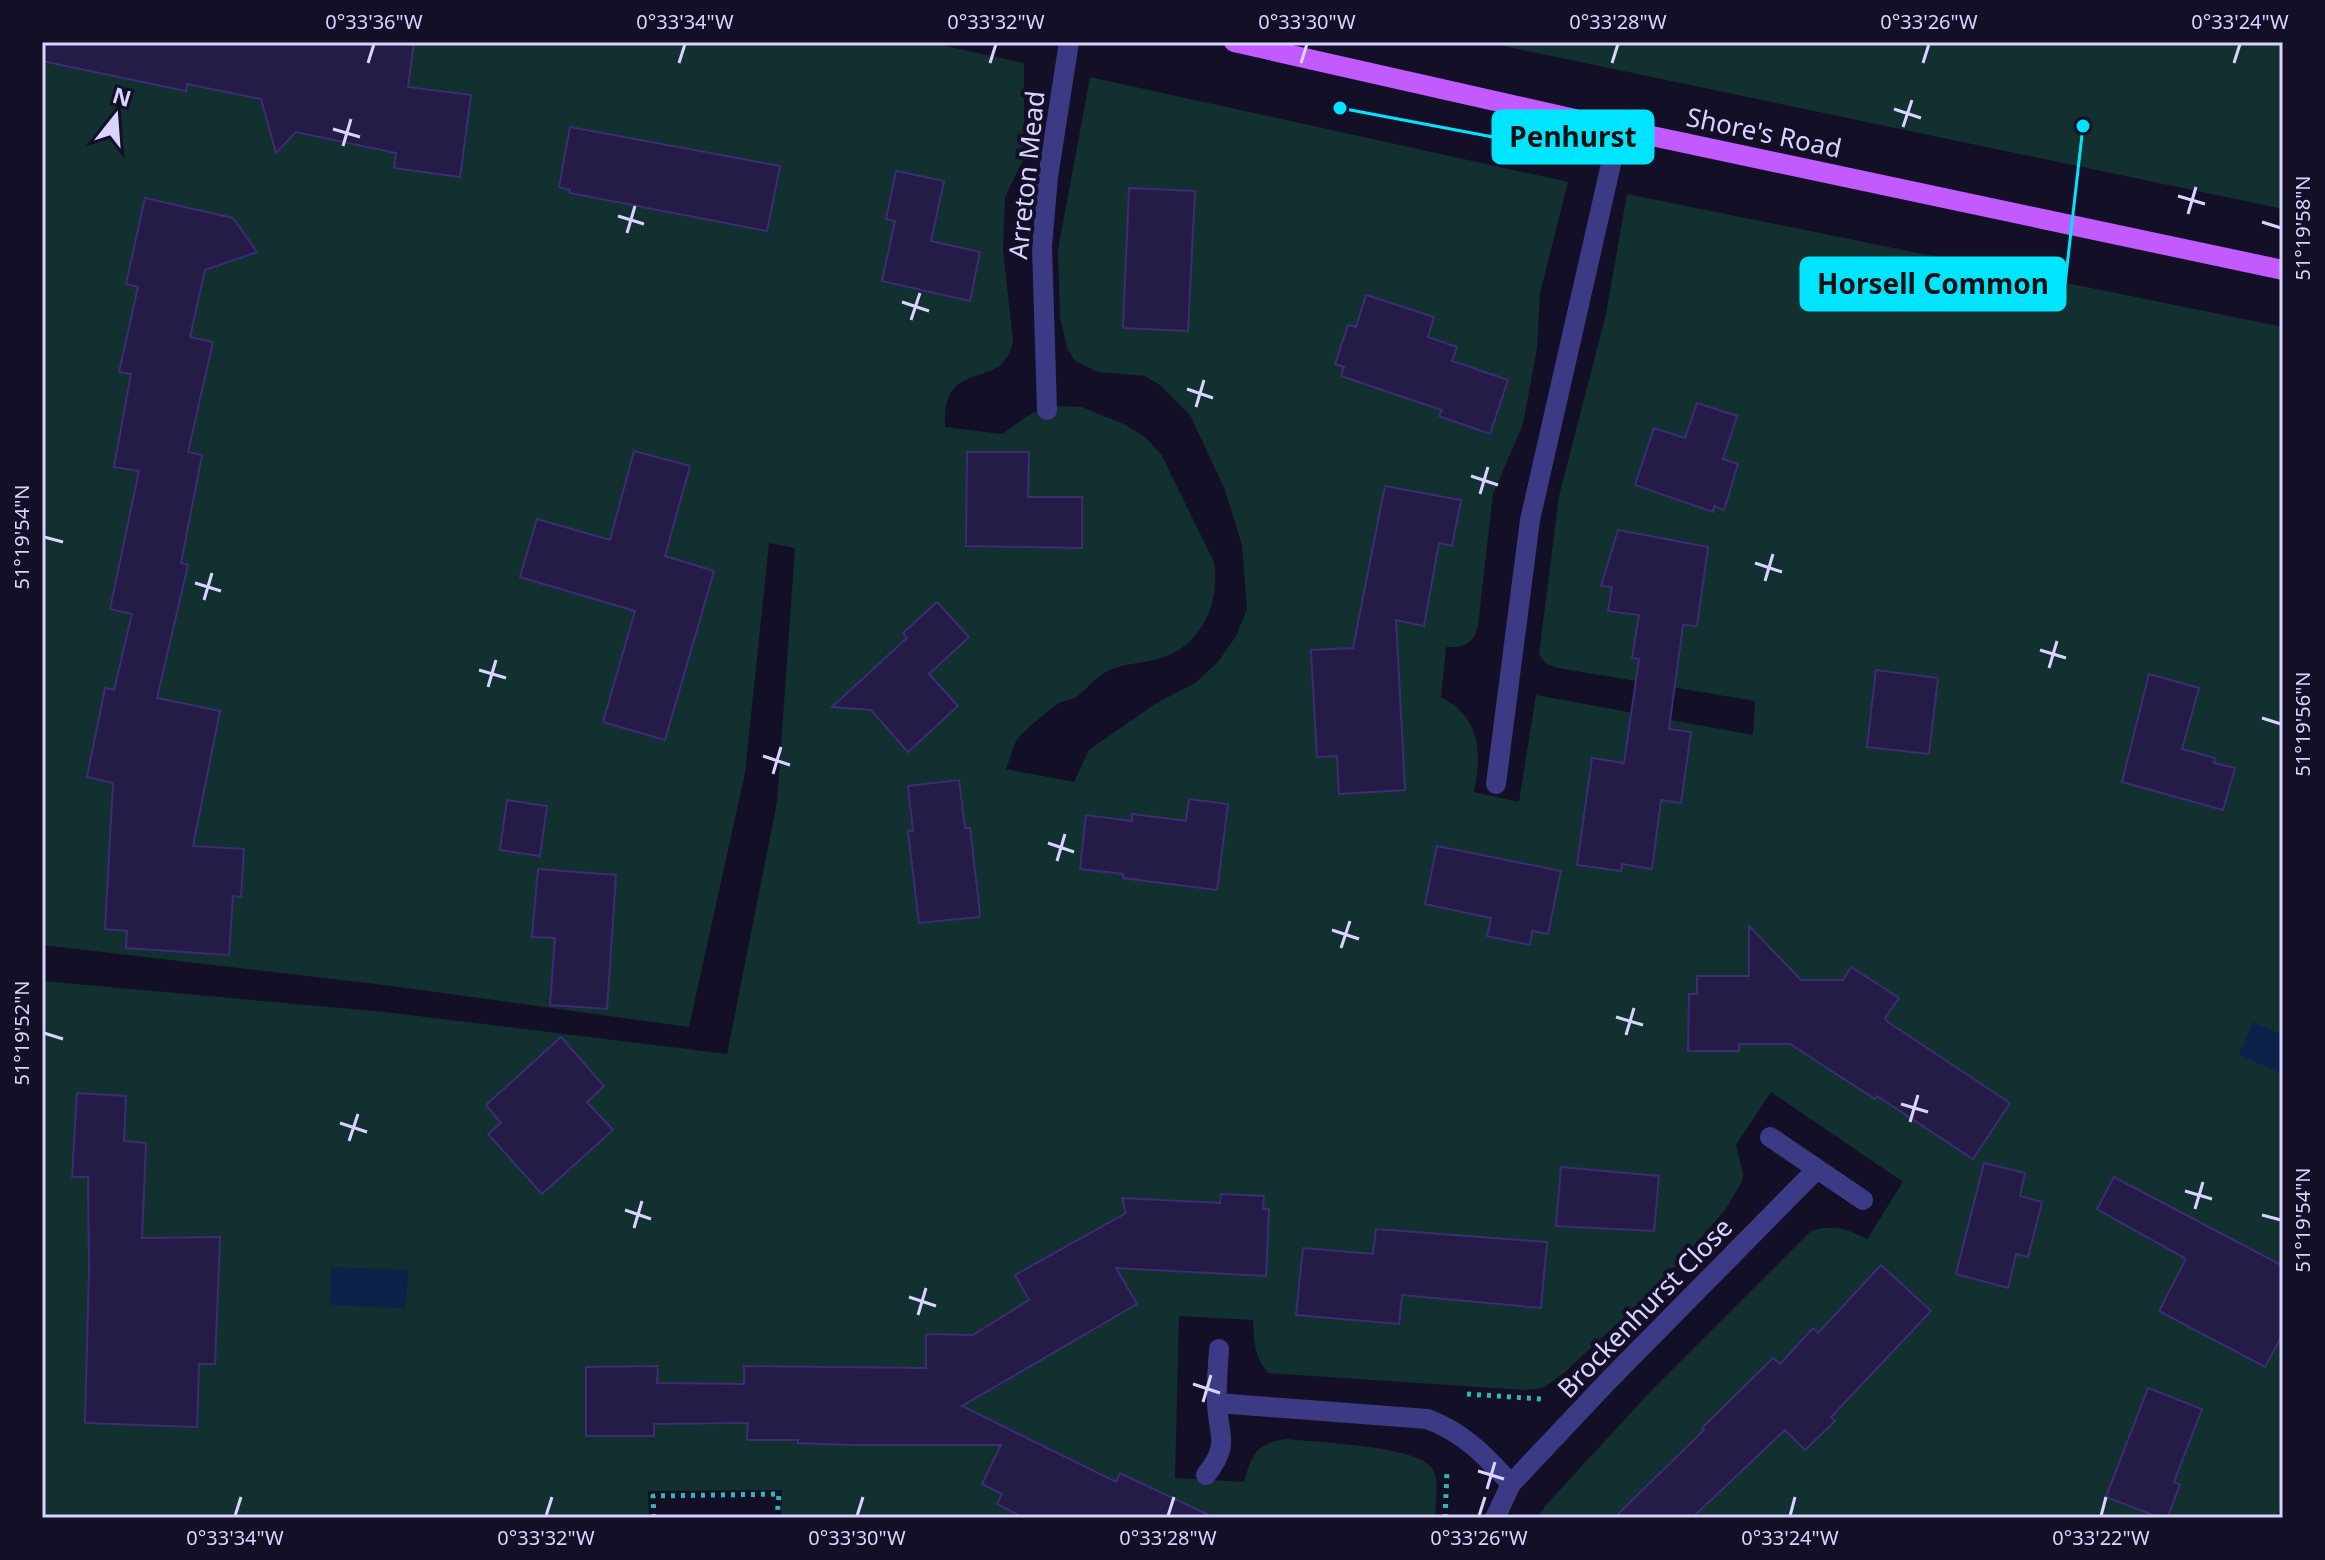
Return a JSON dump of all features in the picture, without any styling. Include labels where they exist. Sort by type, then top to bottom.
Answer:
[{"type":"main road","name":"Shore's Road","points":[[1234,42],[1619,129],[2283,270]]},
{"type":"street","name":"Arreton Mead","points":[[1047,410],[1042,246],[1048,177],[1069,42]]},
{"type":"street","points":[[1496,784],[1530,520],[1619,129]]},
{"type":"street","points":[[1770,1137],[1863,1200]]},
{"type":"street","name":"Brockenhurst Close","points":[[1495,1518],[1511,1484],[1817,1169]]},
{"type":"street","points":[[1206,1475],[1220,1457],[1222,1434],[1217,1403],[1219,1349]]},
{"type":"street","points":[[1217,1403],[1427,1419],[1465,1438],[1487,1456],[1511,1484]]},
{"type":"path","points":[[654,1518],[653,1496],[779,1494],[777,1518]]},
{"type":"green space","points":[[42,42],[928,42],[1024,63],[1024,158],[1005,197],[1003,249],[1013,341],[1007,357],[998,367],[963,382],[953,390],[947,404],[945,427],[1002,434],[1032,413],[1057,406],[1081,407],[1124,424],[1146,438],[1161,454],[1214,562],[1215,576],[1211,605],[1190,642],[1164,657],[1116,667],[1105,673],[1076,697],[1049,710],[1017,740],[1006,769],[1074,782],[1089,750],[1155,704],[1195,683],[1218,662],[1236,636],[1247,609],[1242,545],[1225,490],[1190,415],[1160,385],[1145,376],[1098,372],[1075,361],[1067,348],[1060,317],[1058,250],[1090,77],[1568,182],[1540,293],[1537,348],[1523,424],[1493,494],[1478,625],[1474,637],[1467,644],[1446,647],[1441,697],[1464,715],[1476,737],[1478,763],[1474,792],[1519,802],[1536,695],[1753,735],[1755,701],[1558,668],[1546,664],[1539,654],[1559,496],[1606,314],[1627,194],[2283,327],[2283,1506],[2275,1518],[1537,1518],[1650,1392],[1811,1231],[1840,1229],[1867,1239],[1903,1182],[1771,1092],[1736,1145],[1742,1181],[1726,1209],[1664,1280],[1565,1372],[1543,1388],[1525,1390],[1268,1373],[1257,1354],[1253,1320],[1179,1316],[1175,1478],[1244,1482],[1257,1452],[1268,1444],[1286,1439],[1365,1446],[1407,1455],[1432,1468],[1436,1485],[1435,1518],[781,1518],[782,1490],[648,1491],[649,1518],[42,1518],[42,981],[385,1012],[727,1054],[777,802],[795,548],[769,543],[745,773],[689,1027],[384,985],[42,945]]},
{"type":"green space","points":[[1484,42],[2283,42],[2283,209]]},
{"type":"water","points":[[2253,1022],[2283,1035],[2283,1074],[2239,1055]]},
{"type":"water","points":[[331,1267],[408,1270],[406,1308],[330,1305]]},
{"type":"building","points":[[42,42],[414,42],[408,87],[471,95],[460,177],[394,168],[396,153],[296,132],[276,153],[261,99],[187,84],[186,91],[42,61]]},
{"type":"building","points":[[570,127],[780,166],[767,231],[570,193],[570,190],[559,187]]},
{"type":"building","points":[[896,171],[944,181],[931,241],[980,252],[970,301],[882,281],[895,221],[886,219]]},
{"type":"building","points":[[1129,188],[1195,191],[1188,331],[1123,328]]},
{"type":"building","points":[[145,198],[233,218],[257,252],[205,270],[190,337],[213,342],[188,452],[202,455],[181,563],[188,565],[157,698],[220,711],[193,846],[244,849],[241,897],[233,896],[229,955],[126,948],[127,931],[105,929],[113,783],[87,777],[105,688],[114,690],[132,614],[110,609],[139,471],[114,467],[131,374],[119,372],[138,287],[126,284]]},
{"type":"building","points":[[1366,295],[1434,317],[1428,337],[1457,347],[1452,361],[1508,380],[1490,434],[1439,416],[1442,410],[1341,376],[1344,367],[1335,364],[1348,325],[1356,327]]},
{"type":"building","points":[[1697,403],[1737,416],[1723,459],[1738,464],[1724,510],[1714,506],[1713,512],[1635,485],[1654,428],[1685,438]]},
{"type":"building","points":[[634,451],[690,466],[665,556],[714,571],[665,740],[603,722],[635,611],[520,577],[537,519],[610,540]]},
{"type":"building","points":[[967,452],[1029,452],[1028,497],[1082,497],[1082,548],[966,546]]},
{"type":"building","points":[[1385,486],[1461,500],[1452,546],[1439,543],[1424,626],[1396,620],[1405,790],[1339,794],[1337,756],[1317,757],[1311,650],[1353,648]]},
{"type":"building","points":[[1618,530],[1708,547],[1697,626],[1683,625],[1669,729],[1691,732],[1681,803],[1661,800],[1652,869],[1622,864],[1621,871],[1577,865],[1592,758],[1624,763],[1639,659],[1632,658],[1639,615],[1608,611],[1612,587],[1601,586]]},
{"type":"building","points":[[937,602],[969,637],[929,674],[958,706],[908,752],[871,710],[832,707],[907,638],[903,633]]},
{"type":"building","points":[[1876,670],[1938,678],[1929,754],[1867,747]]},
{"type":"building","points":[[2149,674],[2199,688],[2182,749],[2215,758],[2214,763],[2235,768],[2223,810],[2122,782]]},
{"type":"building","points":[[959,780],[965,828],[970,828],[980,914],[979,917],[919,923],[908,831],[913,831],[908,786]]},
{"type":"building","points":[[1189,799],[1228,804],[1217,890],[1080,869],[1086,815],[1132,821],[1132,814],[1186,821]]},
{"type":"building","points":[[507,800],[547,806],[540,856],[500,850]]},
{"type":"building","points":[[1437,846],[1561,871],[1548,934],[1532,931],[1530,945],[1487,936],[1491,918],[1425,904]]},
{"type":"building","points":[[538,869],[616,875],[607,1009],[550,1005],[555,938],[532,937]]},
{"type":"building","points":[[1749,926],[1801,980],[1843,980],[1851,967],[1899,998],[1885,1018],[1888,1022],[2010,1103],[1973,1159],[1790,1044],[1739,1044],[1739,1051],[1688,1051],[1689,994],[1697,994],[1697,976],[1749,976]]},
{"type":"building","points":[[561,1037],[604,1086],[587,1102],[613,1130],[542,1194],[488,1134],[501,1123],[486,1105]]},
{"type":"building","points":[[77,1093],[126,1096],[124,1141],[146,1143],[142,1238],[220,1237],[215,1364],[199,1364],[197,1427],[85,1423],[88,1177],[72,1177]]},
{"type":"building","points":[[1984,1163],[2025,1173],[2020,1196],[2042,1202],[2028,1257],[2016,1254],[2008,1288],[1956,1274]]},
{"type":"building","points":[[1561,1167],[1659,1176],[1654,1231],[1556,1226]]},
{"type":"building","points":[[2114,1177],[2283,1266],[2283,1334],[2265,1367],[2159,1311],[2186,1259],[2097,1209]]},
{"type":"building","points":[[1221,1194],[1264,1196],[1263,1209],[1269,1209],[1266,1276],[1116,1268],[1137,1304],[962,1406],[1116,1482],[1120,1473],[1215,1518],[1024,1518],[997,1504],[1002,1494],[982,1484],[1001,1445],[851,1445],[798,1443],[798,1440],[747,1440],[748,1423],[654,1424],[654,1436],[586,1436],[586,1367],[658,1366],[657,1383],[744,1384],[744,1366],[926,1368],[926,1334],[973,1335],[1029,1300],[1015,1275],[1126,1213],[1122,1198],[1220,1203]]},
{"type":"building","points":[[1376,1229],[1547,1242],[1541,1308],[1402,1295],[1399,1324],[1296,1315],[1303,1248],[1373,1254]]},
{"type":"building","points":[[1881,1265],[1931,1311],[1831,1417],[1835,1421],[1805,1450],[1785,1430],[1692,1518],[1614,1518],[1773,1358],[1780,1364],[1813,1328],[1818,1333]]},
{"type":"building","points":[[2148,1388],[2202,1409],[2174,1482],[2180,1485],[2167,1518],[2106,1497]]},
{"type":"place","name":"Penhurst","points":[[1340,108]]},
{"type":"place","name":"Horsell Common","points":[[2083,126]]}]
